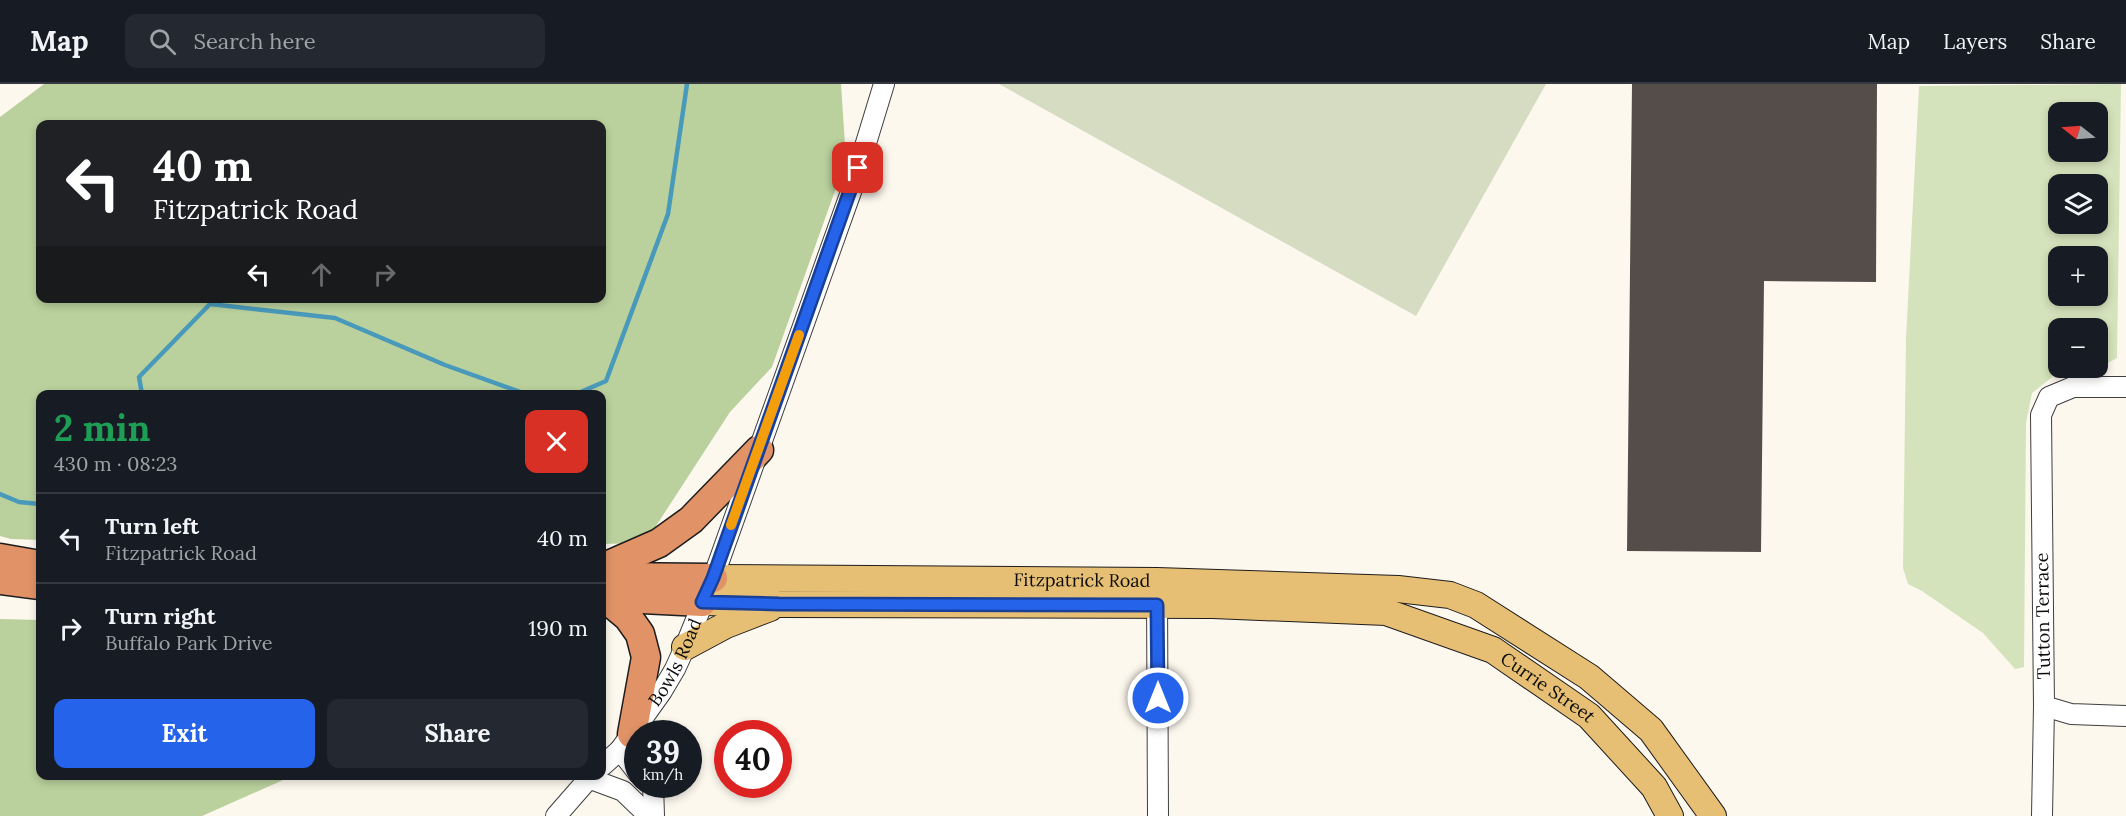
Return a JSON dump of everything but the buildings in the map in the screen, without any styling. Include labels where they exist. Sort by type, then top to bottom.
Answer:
[{"type":"highway","points":[[606,566],[659,543],[691,520],[759,450]]},
{"type":"highway","points":[[0,558],[36,564]]},
{"type":"highway","points":[[0,580],[36,584]]},
{"type":"highway","points":[[606,590],[707,590]]},
{"type":"highway","points":[[606,594],[628,617],[640,634],[646,657],[637,720]]},
{"type":"main road","name":"Fitzpatrick Road","points":[[707,590],[779,604],[1157,593],[1398,589],[1450,596]]},
{"type":"main road","name":"Fitzpatrick Road","points":[[707,590],[1157,593],[1213,605],[1386,612]]},
{"type":"main road","name":"Currie Street","points":[[1450,596],[1476,605],[1589,677],[1651,730],[1713,816]]},
{"type":"main road","points":[[684,647],[726,625],[779,604]]},
{"type":"main road","name":"Currie Street","points":[[1386,612],[1493,650],[1588,716],[1654,787],[1670,816]]},
{"type":"street","name":"Bowls Road","points":[[643,720],[675,669],[707,590],[852,189],[884,84]]},
{"type":"street","name":"Tutton Terrace","points":[[2042,816],[2044,706],[2041,415],[2049,397],[2073,387],[2126,387]]},
{"type":"street","points":[[1157,593],[1158,816]]},
{"type":"street","points":[[2044,706],[2071,714],[2126,716]]},
{"type":"street","name":"Bowls Road","points":[[606,762],[624,747]]},
{"type":"street","name":"Bowls Road","points":[[556,816],[587,780]]},
{"type":"street","points":[[605,780],[623,791],[649,816]]},
{"type":"street","points":[[652,798],[654,816]]},
{"type":"green space","points":[[44,84],[841,84],[846,160],[772,367],[730,412],[645,543],[606,544],[606,390],[36,390],[36,540],[11,539],[0,536],[0,117]]},
{"type":"green space","points":[[999,84],[1546,84],[1416,316]]},
{"type":"green space","points":[[2121,84],[2117,358],[2108,363],[2108,318],[2048,318],[2048,378],[2051,378],[2032,393],[2026,423],[2024,667],[2015,669],[1983,633],[1908,584],[1903,568],[1906,339],[1919,86]]},
{"type":"green space","points":[[0,619],[36,620],[36,780],[283,780],[202,816],[0,816]]},
{"type":"waterway","points":[[585,390],[606,381],[668,214],[687,84]]},
{"type":"waterway","points":[[141,390],[139,377],[210,304],[335,318],[445,365],[515,390]]},
{"type":"waterway","points":[[0,494],[19,502],[36,504]]},
{"type":"slow traffic","points":[[731,525],[799,335]]},
{"type":"route","points":[[858,168],[713,578],[702,602],[1157,605],[1158,698]]}]
